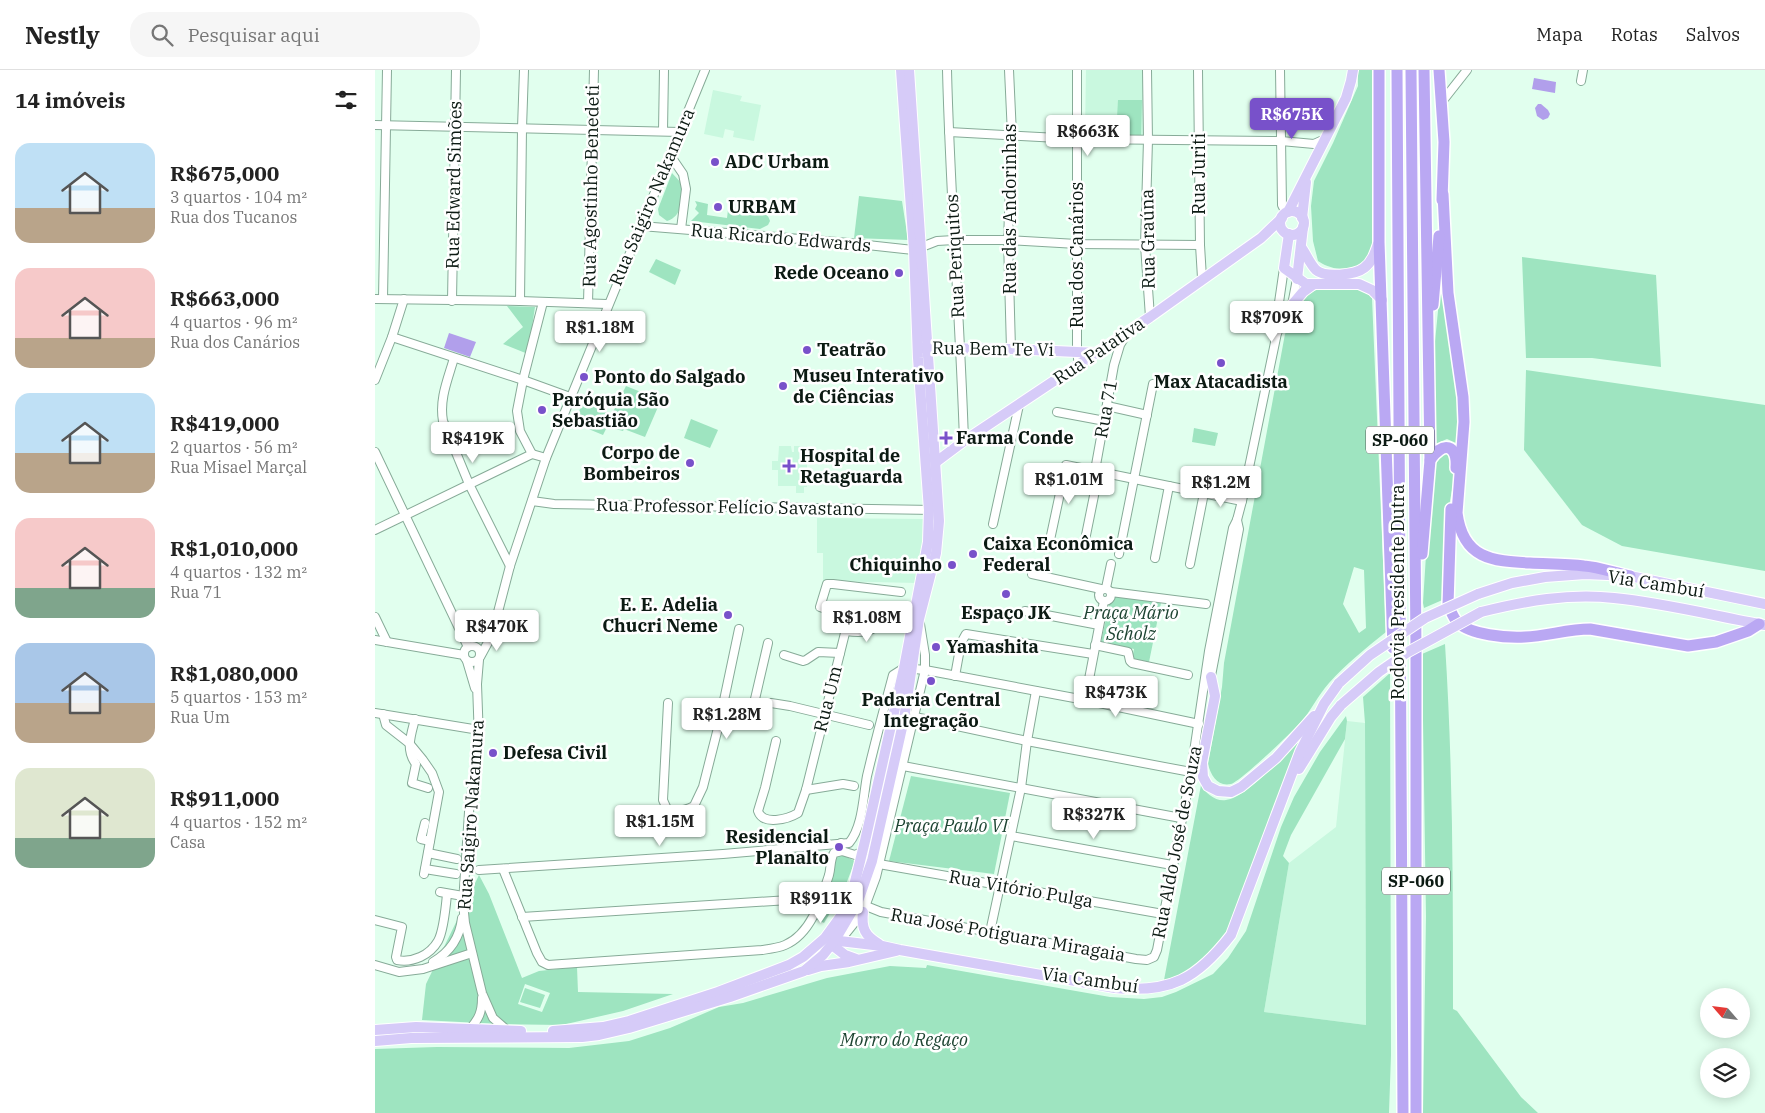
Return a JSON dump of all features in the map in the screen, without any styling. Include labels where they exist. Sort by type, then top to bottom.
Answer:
[{"type":"highway","points":[[1379,70],[1379,242],[1390,577],[1402,809]]},
{"type":"highway","name":"Rodovia Presidente Dutra","points":[[1397,70],[1403,1113]]},
{"type":"highway","name":"Rodovia Presidente Dutra","points":[[1411,70],[1416,648],[1417,1113]]},
{"type":"highway","points":[[1416,648],[1430,460],[1424,70]]},
{"type":"highway","points":[[1428,370],[1443,194],[1444,142],[1439,75]]},
{"type":"highway","points":[[1443,194],[1449,302],[1463,397],[1464,422],[1457,513],[1459,527],[1473,549],[1485,557],[1500,561],[1587,566],[1630,576]]},
{"type":"highway","points":[[1430,460],[1436,451],[1441,448],[1447,447],[1455,455],[1457,464],[1451,504],[1448,605],[1457,622],[1472,630],[1493,635],[1525,637],[1575,629],[1590,629],[1688,646],[1716,642],[1762,625]]},
{"type":"main road","points":[[804,971],[823,955],[834,941],[858,901],[879,848],[893,791],[904,718],[908,669],[927,542],[934,510],[936,462],[928,347],[901,70]]},
{"type":"main road","points":[[834,941],[851,898],[936,553],[934,510],[917,348],[917,248],[909,70]]},
{"type":"main road","name":"Rua Patativa","points":[[936,462],[964,441],[1103,350],[1261,238],[1285,214],[1307,174],[1346,98],[1353,70]]},
{"type":"main road","points":[[1297,279],[1307,174]]},
{"type":"main road","points":[[1298,213],[1303,222],[1295,234],[1287,233],[1281,227],[1285,214],[1298,213]]},
{"type":"main road","name":"Rua Patativa","points":[[1261,238],[1279,231],[1287,233]]},
{"type":"main road","points":[[1287,233],[1284,268],[1297,279],[1307,284],[1359,284],[1372,290],[1382,300]]},
{"type":"main road","points":[[1301,247],[1316,270],[1325,276],[1355,272],[1364,268],[1372,260],[1379,242]]},
{"type":"main road","points":[[1292,305],[1303,292],[1314,284]]},
{"type":"main road","name":"Rua Bem Te Vi","points":[[917,348],[1103,350]]},
{"type":"main road","name":"Via Cambuí","points":[[834,941],[883,946],[1115,988],[1153,988],[1181,980],[1201,969],[1231,935],[1284,793],[1324,704],[1339,683],[1370,655],[1425,618],[1478,594],[1512,583],[1545,577],[1585,574],[1630,576],[1765,604]]},
{"type":"main road","name":"Via Cambuí","points":[[1284,793],[1331,717],[1341,705],[1379,672],[1408,652],[1481,612],[1520,602],[1541,599],[1576,596],[1613,597],[1762,625]]},
{"type":"main road","points":[[1211,677],[1215,696],[1202,762],[1203,776],[1208,786],[1218,791],[1231,792],[1276,758],[1324,704]]},
{"type":"main road","points":[[864,909],[862,926],[865,932],[870,939],[883,946]]},
{"type":"main road","points":[[375,1030],[416,1027],[469,1030],[572,1030],[603,1027],[629,1021],[718,992],[789,966],[819,944],[834,941]]},
{"type":"main road","points":[[834,941],[845,956],[859,960]]},
{"type":"main road","name":"Via Cambuí","points":[[375,1041],[411,1038],[581,1037],[599,1035],[629,1028],[730,997],[821,966],[859,960],[900,950]]},
{"type":"street","points":[[387,70],[379,299],[607,304]]},
{"type":"street","name":"Rua Edward Simões","points":[[452,301],[456,70]]},
{"type":"street","points":[[520,301],[521,128],[524,70]]},
{"type":"street","name":"Rua Agostinho Benedeti","points":[[588,303],[594,70]]},
{"type":"street","points":[[663,131],[664,70]]},
{"type":"street","name":"Rua Saigiro Nakamura","points":[[508,1030],[493,1018],[482,993],[465,923],[463,900],[469,812],[479,730],[477,695],[480,658],[493,635],[510,566],[546,458],[607,304],[705,70]]},
{"type":"street","name":"Rua Periquitos","points":[[947,70],[964,441]]},
{"type":"street","name":"Rua das Andorinhas","points":[[1009,70],[1012,135],[1008,240],[1011,349]]},
{"type":"street","name":"Rua dos Canários","points":[[1077,70],[1077,351],[1079,366]]},
{"type":"street","name":"Rua Graúna","points":[[1147,70],[1148,140],[1145,245],[1150,317]]},
{"type":"street","name":"Rua Juriti","points":[[1198,70],[1202,278]]},
{"type":"street","points":[[1280,70],[1282,205],[1285,214]]},
{"type":"street","points":[[1441,103],[1467,70]]},
{"type":"street","points":[[1581,81],[1583,70]]},
{"type":"street","points":[[1439,75],[1456,82]]},
{"type":"street","points":[[375,125],[680,132]]},
{"type":"street","points":[[949,132],[1077,139],[1199,139],[1281,141],[1314,144],[1325,139]]},
{"type":"street","points":[[670,156],[683,174],[687,189],[681,229]]},
{"type":"street","name":"Rua Ricardo Edwards","points":[[641,226],[917,248],[937,241],[954,240],[1200,246]]},
{"type":"street","name":"Rua Aldo José de Souza","points":[[1277,333],[1276,323],[1284,268]]},
{"type":"street","name":"Rua Aldo José de Souza","points":[[1199,724],[1198,719],[1209,651],[1231,537],[1242,501],[1277,333],[1292,305],[1297,279]]},
{"type":"street","points":[[375,380],[404,300]]},
{"type":"street","points":[[532,454],[520,431],[517,411],[543,302]]},
{"type":"street","name":"Rua 71","points":[[1084,545],[1098,476],[1096,471],[1114,365],[1120,345],[1126,334]]},
{"type":"street","points":[[392,337],[570,397]]},
{"type":"street","points":[[1103,350],[1114,352],[1114,365]]},
{"type":"street","points":[[454,358],[442,400],[441,412],[447,432],[469,484],[510,566]]},
{"type":"street","points":[[1119,554],[1153,384]]},
{"type":"street","points":[[993,524],[1019,406]]},
{"type":"street","points":[[1107,406],[1147,414]]},
{"type":"street","points":[[1057,412],[1105,421]]},
{"type":"street","points":[[375,452],[468,647],[465,658]]},
{"type":"street","points":[[375,530],[532,454],[546,458]]},
{"type":"street","points":[[1050,540],[1065,465],[1242,501]]},
{"type":"street","points":[[1155,558],[1169,486]]},
{"type":"street","points":[[1190,564],[1204,493]]},
{"type":"street","name":"Rua Professor Felício Savastano","points":[[532,501],[555,504],[934,510]]},
{"type":"street","name":"Rua Aldo José de Souza","points":[[1151,959],[1156,954],[1199,724],[1211,677],[1239,529],[1237,520]]},
{"type":"street","points":[[1085,700],[1104,601],[1100,599],[1099,595],[1106,590],[1111,564]]},
{"type":"street","points":[[1032,574],[1106,590],[1206,604]]},
{"type":"street","points":[[890,625],[878,625],[869,631],[860,633],[846,632],[848,621],[846,616],[820,607],[827,584],[870,587],[901,592]]},
{"type":"street","points":[[1025,611],[1099,625]]},
{"type":"street","points":[[375,616],[387,642]]},
{"type":"street","points":[[868,772],[877,788],[893,791],[903,766],[925,670],[925,655],[919,619]]},
{"type":"street","points":[[668,703],[663,803],[670,810],[680,811],[694,806],[699,797],[719,724],[739,629]]},
{"type":"street","name":"Rua Um","points":[[776,741],[758,811],[762,818],[771,820],[786,818],[798,813],[806,790],[846,632]]},
{"type":"street","points":[[955,676],[958,654],[963,637],[966,634],[1093,654]]},
{"type":"street","points":[[478,648],[493,635]]},
{"type":"street","points":[[375,640],[465,658],[473,663],[480,658],[480,650],[478,648]]},
{"type":"street","points":[[752,712],[768,643]]},
{"type":"street","points":[[1095,646],[1128,652],[1129,661],[1132,663],[1188,675]]},
{"type":"street","points":[[468,647],[478,648]]},
{"type":"street","points":[[784,655],[803,661],[818,652],[840,653]]},
{"type":"street","name":"Rua Saigiro Nakamura","points":[[465,658],[477,695]]},
{"type":"street","points":[[503,869],[540,959],[547,965],[762,950],[778,947],[786,945],[802,932],[821,898],[829,874],[832,856],[841,847],[849,843],[853,837],[859,819],[875,726],[893,675],[908,669],[925,670],[1085,700],[1199,724]]},
{"type":"street","points":[[990,932],[1021,788],[1036,691]]},
{"type":"street","points":[[719,724],[771,704],[789,706],[875,726]]},
{"type":"street","points":[[379,713],[479,730]]},
{"type":"street","points":[[379,713],[386,726],[409,743],[432,774],[439,792],[424,871],[456,874]]},
{"type":"street","points":[[915,716],[1027,741],[1191,772]]},
{"type":"street","points":[[415,719],[409,743],[413,760],[416,764],[412,783],[428,788]]},
{"type":"street","points":[[903,766],[1181,818]]},
{"type":"street","points":[[806,790],[843,784],[854,786]]},
{"type":"street","points":[[425,823],[421,839],[430,841]]},
{"type":"street","points":[[1011,836],[1172,865]]},
{"type":"street","points":[[479,870],[841,847],[855,855],[862,851],[879,848],[877,877],[864,909],[834,941]]},
{"type":"street","points":[[428,853],[457,859]]},
{"type":"street","name":"Rua Vitório Pulga","points":[[879,864],[1163,914]]},
{"type":"street","points":[[375,920],[402,927],[397,960],[403,961],[419,958],[429,952],[439,940],[444,893],[463,900],[461,928],[456,940],[443,956],[423,969]]},
{"type":"street","points":[[523,918],[821,898]]},
{"type":"street","name":"Rua José Potiguara Miragaia","points":[[864,909],[1136,959],[1151,959]]},
{"type":"street","points":[[375,965],[399,972],[423,969],[472,953]]},
{"type":"street","name":"Rua Saigiro Nakamura","points":[[469,1030],[476,1022],[481,1011],[482,993]]},
{"type":"shaded area","points":[[1086,70],[1143,70],[1144,136],[1085,133]]},
{"type":"shaded area","points":[[1534,78],[1556,82],[1555,93],[1532,89]]},
{"type":"shaded area","points":[[713,90],[742,96],[740,101],[761,105],[754,141],[733,137],[734,131],[725,129],[723,138],[704,134]]},
{"type":"shaded area","points":[[1538,104],[1541,104],[1548,110],[1550,114],[1548,118],[1543,120],[1537,116],[1535,108]]},
{"type":"shaded area","points":[[449,333],[476,342],[470,357],[444,348]]},
{"type":"shaded area","name":"Hospital de Retaguarda","points":[[779,446],[791,446],[792,452],[794,452],[794,446],[807,446],[807,487],[804,487],[804,493],[796,493],[796,486],[778,486],[778,470],[772,470],[772,461],[778,461]]},
{"type":"shaded area","points":[[817,518],[926,520],[918,583],[823,581],[823,553],[817,553]]},
{"type":"shaded area","points":[[1347,721],[1365,723],[1366,1025],[1264,1012],[1289,863],[1336,827]]},
{"type":"green space","points":[[1358,70],[1372,70],[1372,246],[1369,257],[1363,266],[1340,269],[1329,267],[1318,261],[1313,241],[1311,206],[1314,181],[1358,86]]},
{"type":"green space","points":[[1118,100],[1142,100],[1141,138],[1116,136]]},
{"type":"green space","points":[[672,173],[683,185],[682,196],[679,211],[672,219],[667,221],[659,215],[658,209]]},
{"type":"green space","points":[[859,196],[902,201],[908,240],[854,238]]},
{"type":"green space","points":[[695,201],[708,204],[707,215],[727,218],[728,210],[753,209],[763,212],[770,221],[768,225],[760,229],[691,221],[699,213],[695,209],[697,205]]},
{"type":"green space","points":[[1522,257],[1656,275],[1661,367],[1592,358],[1526,358]]},
{"type":"green space","points":[[656,259],[681,270],[675,285],[649,272]]},
{"type":"green space","points":[[1442,270],[1459,375],[1459,447],[1456,443],[1447,439],[1435,444],[1433,362]]},
{"type":"green space","points":[[1336,287],[1355,287],[1368,292],[1372,298],[1386,632],[1356,656],[1336,676],[1300,723],[1266,756],[1236,781],[1231,784],[1222,784],[1213,776],[1208,764],[1222,687],[1224,663],[1285,334],[1306,296],[1311,292]],"holes":[[[1354,567],[1364,570],[1366,628],[1359,633],[1343,604]]]},
{"type":"green space","points":[[507,306],[535,307],[528,354],[503,344],[523,327]]},
{"type":"green space","points":[[1526,370],[1765,405],[1765,571],[1622,546],[1582,525],[1524,450]]},
{"type":"green space","points":[[626,386],[661,400],[645,437],[624,429],[623,431],[607,427],[603,435],[574,423],[583,402],[612,414]]},
{"type":"green space","points":[[691,419],[718,430],[710,448],[684,438]]},
{"type":"green space","points":[[1194,428],[1218,433],[1215,446],[1192,442]]},
{"type":"green space","points":[[1447,447],[1457,464],[1449,506],[1447,598],[1424,608],[1430,460]]},
{"type":"green space","name":"Praça Mário Scholz","points":[[1111,596],[1161,603],[1149,662],[1132,659],[1134,649],[1101,642]]},
{"type":"green space","points":[[1445,644],[1451,781],[1453,1009],[1457,1011],[1521,1097],[1538,1113],[1423,1113],[1426,916],[1422,654]]},
{"type":"green space","name":"Morro do Regaço","points":[[1390,673],[1391,1055],[1389,1113],[375,1113],[375,1049],[437,1047],[569,1048],[629,1041],[670,1028],[719,1007],[743,1003],[827,978],[890,966],[926,968],[927,965],[1110,997],[1144,999],[1162,997],[1176,992],[1213,974],[1228,958],[1246,931],[1281,827],[1294,797],[1320,752],[1346,716],[1345,739],[1291,835],[1283,856],[1289,863],[1264,1012],[1366,1025],[1365,723],[1363,697]]},
{"type":"green space","points":[[1301,739],[1229,933],[1216,949],[1183,975],[1164,980],[1201,785],[1208,794],[1218,800],[1234,797],[1255,784]]},
{"type":"green space","name":"Praça Paulo VI","points":[[911,776],[1010,793],[994,874],[889,861]]},
{"type":"green space","points":[[842,855],[855,861],[843,892],[824,923],[812,917],[832,856]]},
{"type":"green space","points":[[479,875],[489,894],[522,978],[539,971],[577,967],[578,992],[673,994],[623,1011],[562,1025],[499,1024],[422,1020],[426,984]],"holes":[[[525,984],[550,993],[542,1012],[518,1004]]]},
{"type":"green space","points":[[525,988],[545,995],[540,1008],[520,1002]]},
{"type":"place","name":"ADC Urbam","points":[[715,162]]},
{"type":"place","name":"URBAM","points":[[718,207]]},
{"type":"place","name":"Rede Oceano","points":[[899,273]]},
{"type":"place","name":"Teatrão","points":[[807,350]]},
{"type":"place","name":"Max Atacadista","points":[[1221,363]]},
{"type":"place","name":"Ponto do Salgado","points":[[584,377]]},
{"type":"place","name":"Museu Interativo de Ciências","points":[[783,386]]},
{"type":"place","name":"Paróquia São Sebastião","points":[[542,410]]},
{"type":"place","name":"Farma Conde","points":[[946,438]]},
{"type":"place","name":"Corpo de Bombeiros","points":[[690,463]]},
{"type":"place","name":"Hospital de Retaguarda","points":[[789,466]]},
{"type":"place","name":"Caixa Econômica Federal","points":[[973,554]]},
{"type":"place","name":"Chiquinho","points":[[952,565]]},
{"type":"place","name":"Espaço JK","points":[[1006,594]]},
{"type":"place","name":"E. E. Adelia Chucri Neme","points":[[728,615]]},
{"type":"place","name":"Yamashita","points":[[936,647]]},
{"type":"place","name":"Padaria Central Integração","points":[[931,681]]},
{"type":"place","name":"Defesa Civil","points":[[493,753]]},
{"type":"place","name":"Residencial Planalto","points":[[839,847]]}]
